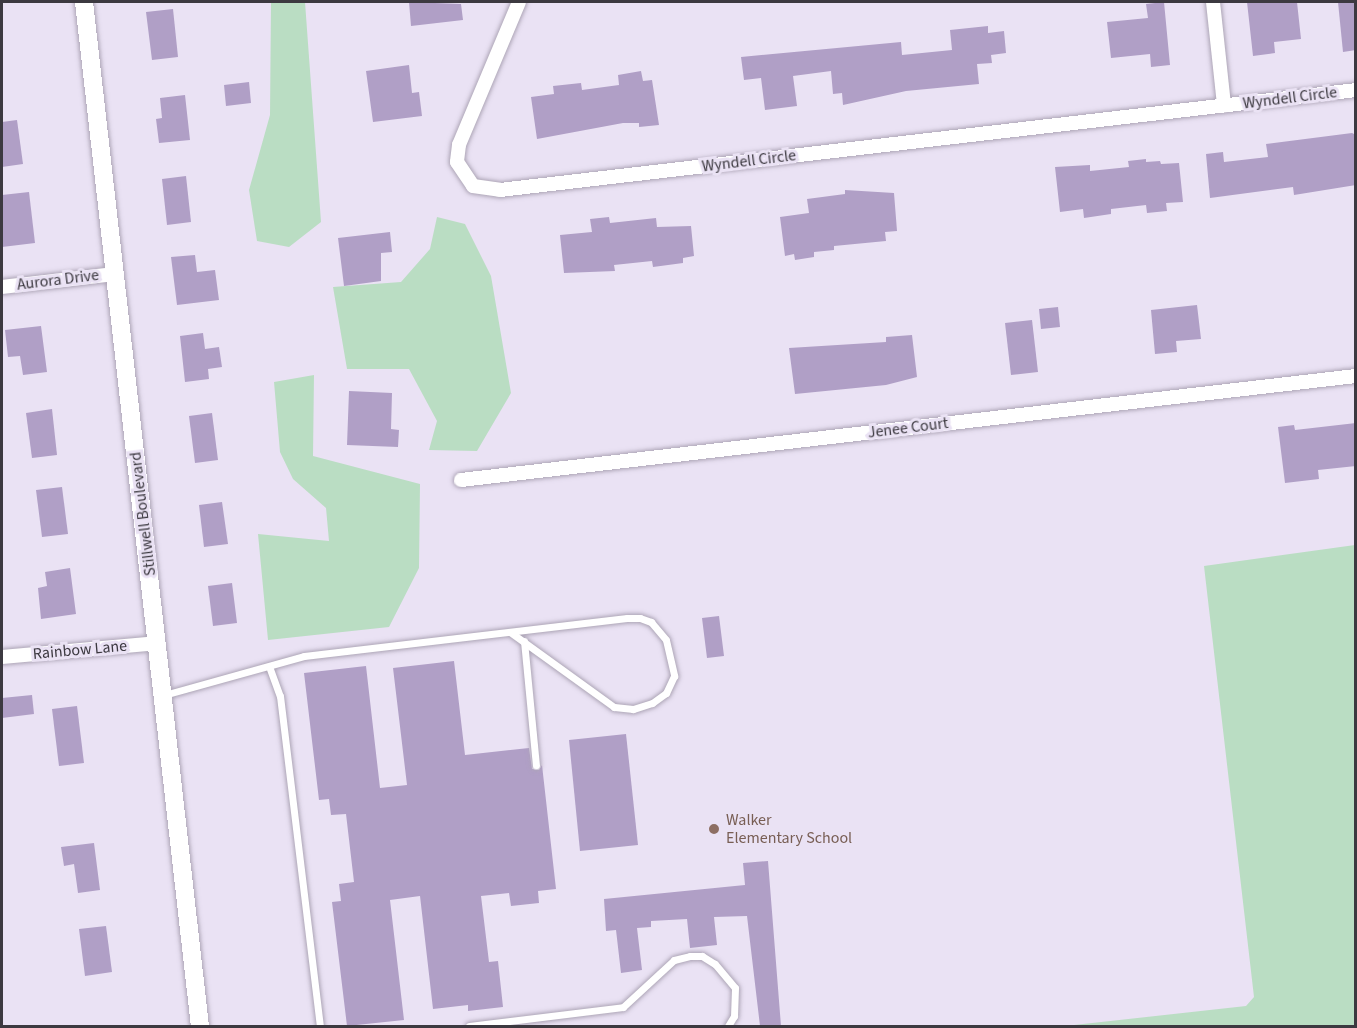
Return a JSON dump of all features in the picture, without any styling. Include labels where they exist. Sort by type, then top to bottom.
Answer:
[{"type":"street","name":"Stillwell Boulevard","points":[[84,2],[200,1026]]},
{"type":"street","name":"Wyndell Circle","points":[[519,2],[459,145],[458,162],[473,186],[500,190],[1356,90]]},
{"type":"street","name":"Wyndell Circle","points":[[1213,2],[1224,105]]},
{"type":"street","name":"Aurora Drive","points":[[2,287],[114,274]]},
{"type":"street","name":"Jenee Court","points":[[461,480],[1356,376]]},
{"type":"street","name":"Rainbow Lane","points":[[2,657],[158,643]]},
{"type":"lane","points":[[164,695],[270,669],[304,656],[510,632],[639,618],[651,622],[666,640],[674,676],[666,693],[652,703],[633,709],[614,707],[510,632]]},
{"type":"lane","points":[[524,641],[537,765]]},
{"type":"lane","points":[[270,669],[280,696],[320,1026]]},
{"type":"lane","points":[[469,1026],[623,1007],[674,960],[702,956],[716,964],[735,988],[734,1016],[728,1026]]},
{"type":"green space","points":[[271,2],[305,2],[321,222],[289,247],[257,241],[249,190],[270,115]]},
{"type":"green space","points":[[437,217],[465,224],[491,276],[511,393],[477,451],[429,450],[437,421],[409,369],[347,369],[333,287],[401,282],[430,249]]},
{"type":"green space","points":[[314,375],[313,456],[420,484],[419,568],[389,627],[268,640],[258,534],[329,541],[326,508],[293,479],[280,452],[274,382]]},
{"type":"green space","points":[[1355,545],[1355,1026],[1065,1026],[1246,1006],[1254,997],[1204,566]]},
{"type":"building","points":[[409,2],[461,4],[463,20],[411,26]]},
{"type":"building","points":[[1164,2],[1170,65],[1151,67],[1150,54],[1111,58],[1107,22],[1148,18],[1146,4]]},
{"type":"building","points":[[1247,2],[1297,2],[1301,39],[1274,42],[1275,53],[1253,56]]},
{"type":"building","points":[[1338,2],[1356,2],[1356,50],[1343,52]]},
{"type":"building","points":[[173,9],[178,57],[152,60],[146,12]]},
{"type":"building","points":[[988,26],[988,33],[1004,31],[1006,53],[991,55],[992,63],[977,64],[979,84],[906,91],[843,105],[842,93],[833,94],[831,71],[793,76],[797,106],[765,110],[761,78],[744,80],[741,57],[901,42],[902,55],[952,50],[950,30]]},
{"type":"building","points":[[409,65],[412,93],[419,92],[422,116],[373,122],[366,71]]},
{"type":"building","points":[[641,71],[643,81],[652,80],[659,125],[639,127],[639,123],[623,123],[537,139],[531,97],[554,94],[553,86],[581,83],[582,90],[619,85],[618,75]]},
{"type":"building","points":[[249,82],[251,103],[226,106],[224,85]]},
{"type":"building","points":[[185,95],[190,140],[159,143],[156,119],[162,118],[160,98]]},
{"type":"building","points":[[17,120],[23,164],[2,167],[2,122]]},
{"type":"building","points":[[1352,133],[1356,135],[1356,185],[1294,195],[1293,187],[1210,198],[1206,154],[1223,152],[1224,162],[1268,157],[1266,144]]},
{"type":"building","points":[[1146,159],[1146,162],[1160,161],[1161,164],[1179,163],[1183,202],[1166,203],[1167,211],[1147,213],[1146,205],[1111,209],[1111,214],[1084,218],[1083,209],[1060,212],[1055,167],[1090,165],[1090,171],[1129,167],[1128,161]]},
{"type":"building","points":[[186,176],[191,222],[167,225],[162,179]]},
{"type":"building","points":[[845,190],[894,193],[897,231],[885,232],[886,241],[834,246],[834,250],[814,252],[814,257],[795,260],[794,254],[785,256],[780,217],[809,213],[807,199],[845,194]]},
{"type":"building","points":[[29,192],[35,243],[2,247],[2,195]]},
{"type":"building","points":[[609,217],[610,223],[656,218],[657,227],[691,226],[694,256],[683,258],[683,263],[653,267],[652,261],[614,265],[615,271],[564,273],[560,235],[592,232],[590,219]]},
{"type":"building","points":[[390,232],[392,252],[381,253],[381,281],[344,286],[338,238]]},
{"type":"building","points":[[195,255],[197,272],[215,270],[219,300],[177,305],[171,257]]},
{"type":"building","points":[[1197,305],[1201,339],[1176,341],[1177,352],[1155,354],[1151,310]]},
{"type":"building","points":[[1058,307],[1060,327],[1041,329],[1039,309]]},
{"type":"building","points":[[1032,320],[1038,372],[1011,375],[1005,323]]},
{"type":"building","points":[[41,326],[47,372],[23,375],[20,356],[8,357],[5,330]]},
{"type":"building","points":[[203,333],[205,349],[219,347],[222,367],[208,369],[209,379],[185,382],[180,336]]},
{"type":"building","points":[[912,335],[917,377],[886,385],[795,394],[789,348],[886,342],[886,337]]},
{"type":"building","points":[[349,391],[392,393],[391,429],[399,430],[398,447],[347,445]]},
{"type":"building","points":[[52,409],[57,455],[32,458],[26,413]]},
{"type":"building","points":[[212,413],[218,460],[195,463],[189,416]]},
{"type":"building","points":[[1356,423],[1356,466],[1318,470],[1319,479],[1285,483],[1278,427],[1294,425],[1295,430]]},
{"type":"building","points":[[62,487],[68,534],[42,537],[36,490]]},
{"type":"building","points":[[222,502],[228,544],[204,547],[199,505]]},
{"type":"building","points":[[70,568],[76,614],[41,619],[38,588],[47,586],[45,572]]},
{"type":"building","points":[[232,583],[237,623],[213,626],[208,586]]},
{"type":"building","points":[[719,616],[724,656],[707,658],[702,618]]},
{"type":"building","points":[[454,661],[465,755],[529,748],[532,769],[539,770],[542,765],[556,889],[538,891],[539,903],[511,906],[509,893],[481,896],[489,962],[498,961],[503,1007],[468,1011],[468,1005],[433,1009],[420,896],[390,900],[404,1020],[347,1026],[332,902],[341,901],[339,884],[354,882],[346,814],[331,815],[329,799],[319,800],[304,673],[366,666],[380,788],[407,785],[393,668]]},
{"type":"building","points":[[32,695],[34,714],[2,718],[2,698]]},
{"type":"building","points":[[77,706],[84,763],[59,766],[52,709]]},
{"type":"building","points":[[626,734],[638,845],[580,851],[569,740]]},
{"type":"building","points":[[94,843],[100,890],[78,893],[74,864],[64,866],[61,847]]},
{"type":"building","points":[[768,861],[781,1026],[760,1026],[747,916],[714,917],[717,945],[690,948],[687,919],[651,921],[651,927],[637,928],[642,970],[621,973],[616,930],[606,931],[604,899],[745,885],[743,863]]},
{"type":"building","points":[[106,926],[112,972],[85,976],[79,929]]},
{"type":"place","name":"Walker Elementary School","points":[[714,829]]}]
